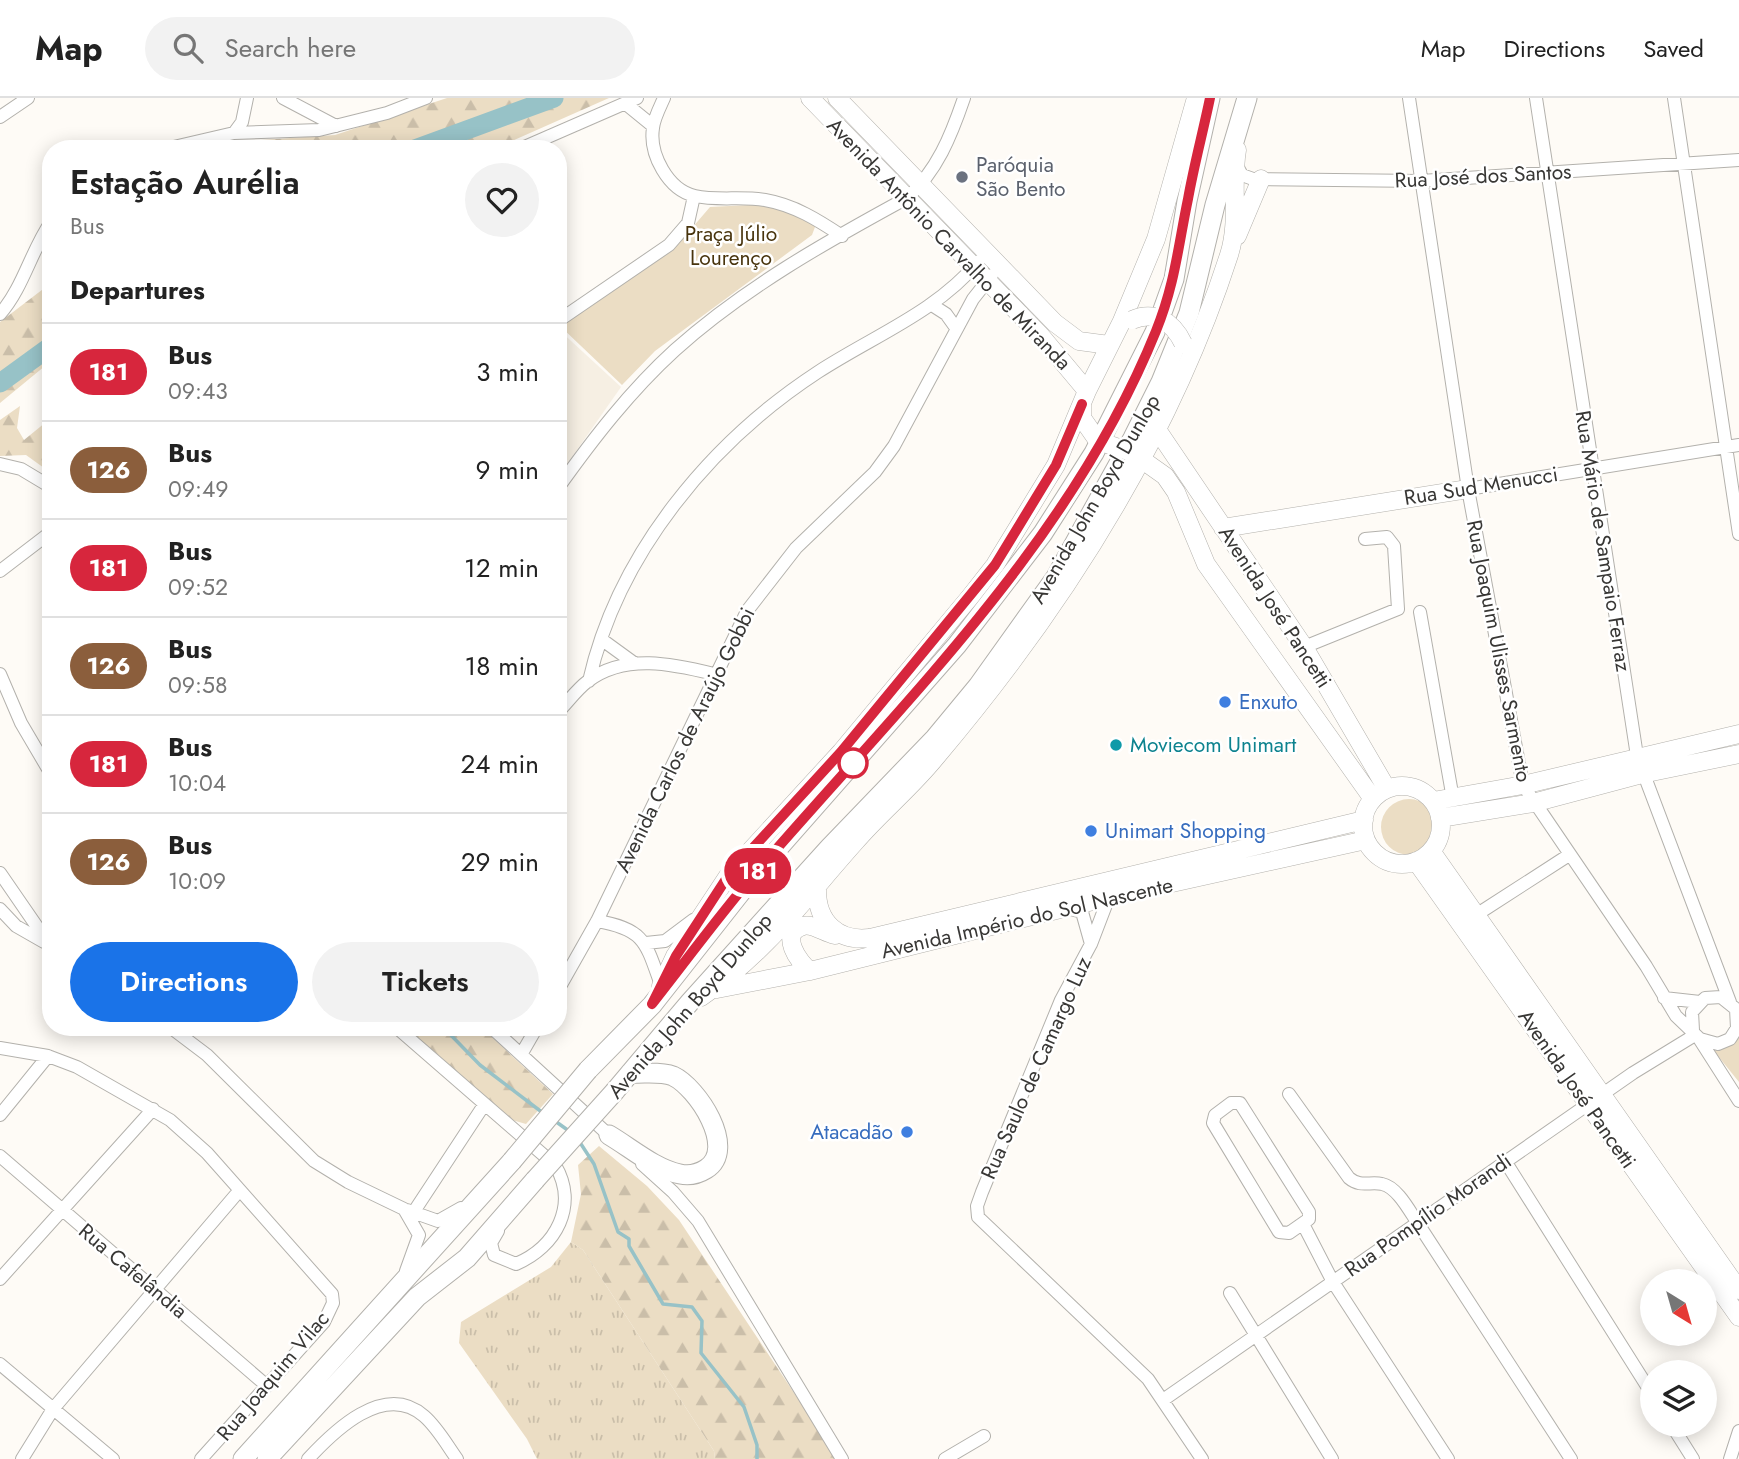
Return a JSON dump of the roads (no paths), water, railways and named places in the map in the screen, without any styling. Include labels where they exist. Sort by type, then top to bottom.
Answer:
[{"type":"main road","name":"Avenida Antônio Carvalho de Miranda","points":[[810,98],[907,198],[980,260]]},
{"type":"main road","name":"Avenida Antônio Carvalho de Miranda","points":[[837,98],[922,185],[1063,360],[1084,397]]},
{"type":"main road","points":[[1110,345],[1156,239],[1195,98]]},
{"type":"main road","name":"Avenida John Boyd Dunlop","points":[[243,1459],[489,1187],[588,1070],[652,1004],[752,878],[904,708],[1003,589],[1094,453],[1155,332],[1174,279],[1187,201],[1210,98]]},
{"type":"main road","points":[[1230,252],[1235,163],[1247,98]]},
{"type":"main road","name":"Avenida John Boyd Dunlop","points":[[267,1459],[417,1297],[467,1258],[690,1003],[978,687],[1056,577],[1161,382],[1189,313],[1215,205],[1247,98]]},
{"type":"main road","points":[[710,990],[760,952],[817,890],[856,841],[935,759],[1066,590],[1136,455],[1156,428],[1186,365],[1261,179]]},
{"type":"main road","name":"Avenida Antônio Carvalho de Miranda","points":[[993,274],[1079,341],[1110,345]]},
{"type":"main road","points":[[1110,345],[1132,320],[1143,315],[1161,318],[1177,332],[1183,343],[1186,365]]},
{"type":"main road","name":"Avenida John Boyd Dunlop","points":[[652,1004],[704,909],[730,873],[841,752],[995,565],[1056,465],[1084,397],[1110,345]]},
{"type":"main road","points":[[1084,397],[1082,418],[1086,427],[1098,440],[1136,455]]},
{"type":"main road","name":"Avenida José Pancetti","points":[[1156,428],[1304,647],[1380,794]]},
{"type":"main road","name":"Avenida José Pancetti","points":[[1136,455],[1164,476],[1176,492],[1206,564],[1380,794]]},
{"type":"main road","name":"Rua Sud Menucci","points":[[1223,528],[1468,489]]},
{"type":"main road","points":[[1433,801],[1523,785],[1739,734]]},
{"type":"main road","points":[[1440,818],[1533,803],[1642,774],[1739,754]]},
{"type":"main road","points":[[1412,788],[1433,801],[1440,818],[1439,837],[1423,856],[1400,864],[1385,860],[1372,850],[1366,839],[1364,820],[1380,794],[1412,788]]},
{"type":"main road","name":"Avenida Império do Sol Nascente","points":[[810,971],[797,961],[793,951],[792,937],[796,930],[803,926],[870,939],[1364,820]]},
{"type":"main road","name":"Avenida Império do Sol Nascente","points":[[690,1003],[710,990],[810,971],[1109,897],[1366,839]]},
{"type":"main road","name":"Avenida José Pancetti","points":[[1423,856],[1476,915],[1739,1317]]},
{"type":"main road","name":"Avenida José Pancetti","points":[[1423,856],[1595,1100],[1739,1290]]},
{"type":"main road","points":[[817,890],[819,909],[840,935]]},
{"type":"main road","points":[[609,1135],[670,1171],[683,1175],[708,1168],[717,1156],[718,1138],[712,1121],[684,1083],[664,1074],[630,1073]]},
{"type":"street","points":[[0,117],[28,98]]},
{"type":"street","points":[[234,133],[242,122],[247,98]]},
{"type":"street","points":[[283,98],[336,125]]},
{"type":"street","points":[[204,140],[234,133],[319,130],[387,113],[426,98]]},
{"type":"street","points":[[664,98],[653,126],[656,157],[663,170],[681,190],[694,196],[765,200],[791,206],[842,236]]},
{"type":"street","points":[[567,476],[620,408],[673,352],[750,290],[907,198],[922,185],[946,145],[964,98]]},
{"type":"street","name":"Rua Joaquim Ulisses Sarmento","points":[[1409,98],[1468,489],[1523,785],[1646,966],[1676,1017],[1696,1034],[1739,1101]]},
{"type":"street","name":"Rua Mário de Sampaio Ferraz","points":[[1536,98],[1637,756],[1718,972],[1736,1008]]},
{"type":"street","points":[[1674,98],[1683,165],[1733,446],[1739,534]]},
{"type":"street","points":[[541,140],[632,101],[653,126]]},
{"type":"street","name":"Rua José dos Santos","points":[[1261,179],[1421,181],[1739,160]]},
{"type":"street","points":[[1235,163],[1242,175],[1261,179]]},
{"type":"street","points":[[567,315],[670,245],[688,223],[694,196]]},
{"type":"street","points":[[0,314],[17,290],[27,262],[42,237]]},
{"type":"street","points":[[589,681],[601,639],[626,584],[655,533],[701,471],[767,408],[802,383],[932,305],[958,285],[980,260]]},
{"type":"street","name":"Avenida Carlos de Araújo Gobbi","points":[[567,969],[597,920],[714,674],[747,611],[773,574],[815,527],[875,472],[894,446],[933,379],[956,328],[993,274]]},
{"type":"street","points":[[932,305],[946,314],[956,328]]},
{"type":"street","name":"Rua Sud Menucci","points":[[1468,489],[1733,446]]},
{"type":"street","points":[[0,464],[21,469],[42,482]]},
{"type":"street","points":[[1304,647],[1398,609],[1394,546],[1387,537],[1365,539]]},
{"type":"street","points":[[0,571],[42,538]]},
{"type":"street","points":[[1420,612],[1453,799]]},
{"type":"street","points":[[601,639],[634,663]]},
{"type":"street","points":[[567,703],[589,681],[634,663],[671,663],[714,674]]},
{"type":"street","points":[[0,674],[21,723],[42,759]]},
{"type":"street","points":[[1476,915],[1569,855]]},
{"type":"street","points":[[0,873],[42,935]]},
{"type":"street","name":"Rua Saulo de Camargo Luz","points":[[1109,897],[1091,944],[1060,1000],[982,1192],[977,1206],[978,1217],[1138,1369],[1163,1400]]},
{"type":"street","name":"Rua Saulo de Camargo Luz","points":[[1064,908],[1082,912],[1091,944]]},
{"type":"street","points":[[0,909],[16,926],[42,941]]},
{"type":"street","points":[[597,920],[631,931],[651,945],[673,936],[704,909]]},
{"type":"street","points":[[0,929],[16,926],[29,916]]},
{"type":"street","points":[[646,943],[661,985]]},
{"type":"street","points":[[1664,998],[1702,1000],[1721,997],[1736,1008],[1739,1022],[1734,1034],[1725,1042],[1712,1044],[1696,1034],[1692,1012],[1702,1000],[1718,972]]},
{"type":"street","name":"Rua Pompílio Morandi","points":[[1163,1400],[1505,1161],[1655,1058],[1696,1034]]},
{"type":"street","points":[[182,1036],[207,1055],[314,1161],[348,1182],[409,1212],[438,1221],[489,1187]]},
{"type":"street","points":[[406,1036],[555,1165],[566,1190],[565,1207],[558,1228],[530,1258],[516,1264],[500,1259],[490,1248],[518,1200]]},
{"type":"street","points":[[501,1036],[673,1192],[698,1221],[842,1459]]},
{"type":"street","points":[[522,1054],[532,1036]]},
{"type":"street","points":[[0,1048],[48,1056],[77,1067],[153,1109],[207,1153],[239,1191],[53,1409],[22,1459]]},
{"type":"street","points":[[0,1115],[48,1056]]},
{"type":"street","points":[[1289,1094],[1349,1178],[1359,1184],[1379,1183],[1392,1189],[1418,1222],[1571,1459]]},
{"type":"street","points":[[1231,1103],[1240,1103],[1309,1212],[1309,1219],[1303,1224],[1289,1233],[1279,1232],[1213,1123],[1213,1117],[1231,1103]]},
{"type":"street","points":[[409,1212],[484,1105]]},
{"type":"street","points":[[0,1279],[153,1109]]},
{"type":"street","name":"Rua Cafelândia","points":[[0,1156],[267,1386]]},
{"type":"street","points":[[1505,1161],[1640,1375]]},
{"type":"street","name":"Rua Joaquim Vilac","points":[[201,1459],[324,1322],[333,1303],[329,1288],[239,1191]]},
{"type":"street","points":[[401,1284],[418,1245],[417,1228],[409,1212]]},
{"type":"street","points":[[1303,1224],[1333,1282],[1448,1459]]},
{"type":"street","points":[[1230,1293],[1332,1459]]},
{"type":"street","points":[[0,1364],[113,1459]]},
{"type":"street","points":[[1163,1400],[1202,1459]]},
{"type":"street","points":[[308,1459],[353,1417],[391,1406],[416,1410],[425,1416],[457,1459]]},
{"type":"street","points":[[1728,1457],[1739,1431]]},
{"type":"street","points":[[945,1459],[984,1436]]},
{"type":"street","points":[[1680,1437],[1694,1459]]},
{"type":"waterway","points":[[440,140],[554,98]]},
{"type":"waterway","points":[[0,383],[42,353]]},
{"type":"waterway","points":[[452,1036],[480,1065],[543,1113]]},
{"type":"waterway","points":[[555,1121],[569,1131]]},
{"type":"waterway","points":[[579,1141],[594,1164],[618,1232],[629,1239],[629,1246],[663,1304],[692,1307],[702,1321],[701,1353],[744,1407],[757,1445],[757,1459]]},
{"type":"place","name":"Paróquia São Bento","points":[[962,177]]},
{"type":"place","name":"Enxuto","points":[[1225,702]]},
{"type":"place","name":"Moviecom Unimart","points":[[1116,745]]},
{"type":"place","name":"Unimart Shopping","points":[[1091,831]]},
{"type":"place","name":"Atacadão","points":[[907,1132]]},
{"type":"park label","name":"Praça Júlio Lourenço","points":[[731,246]]}]
